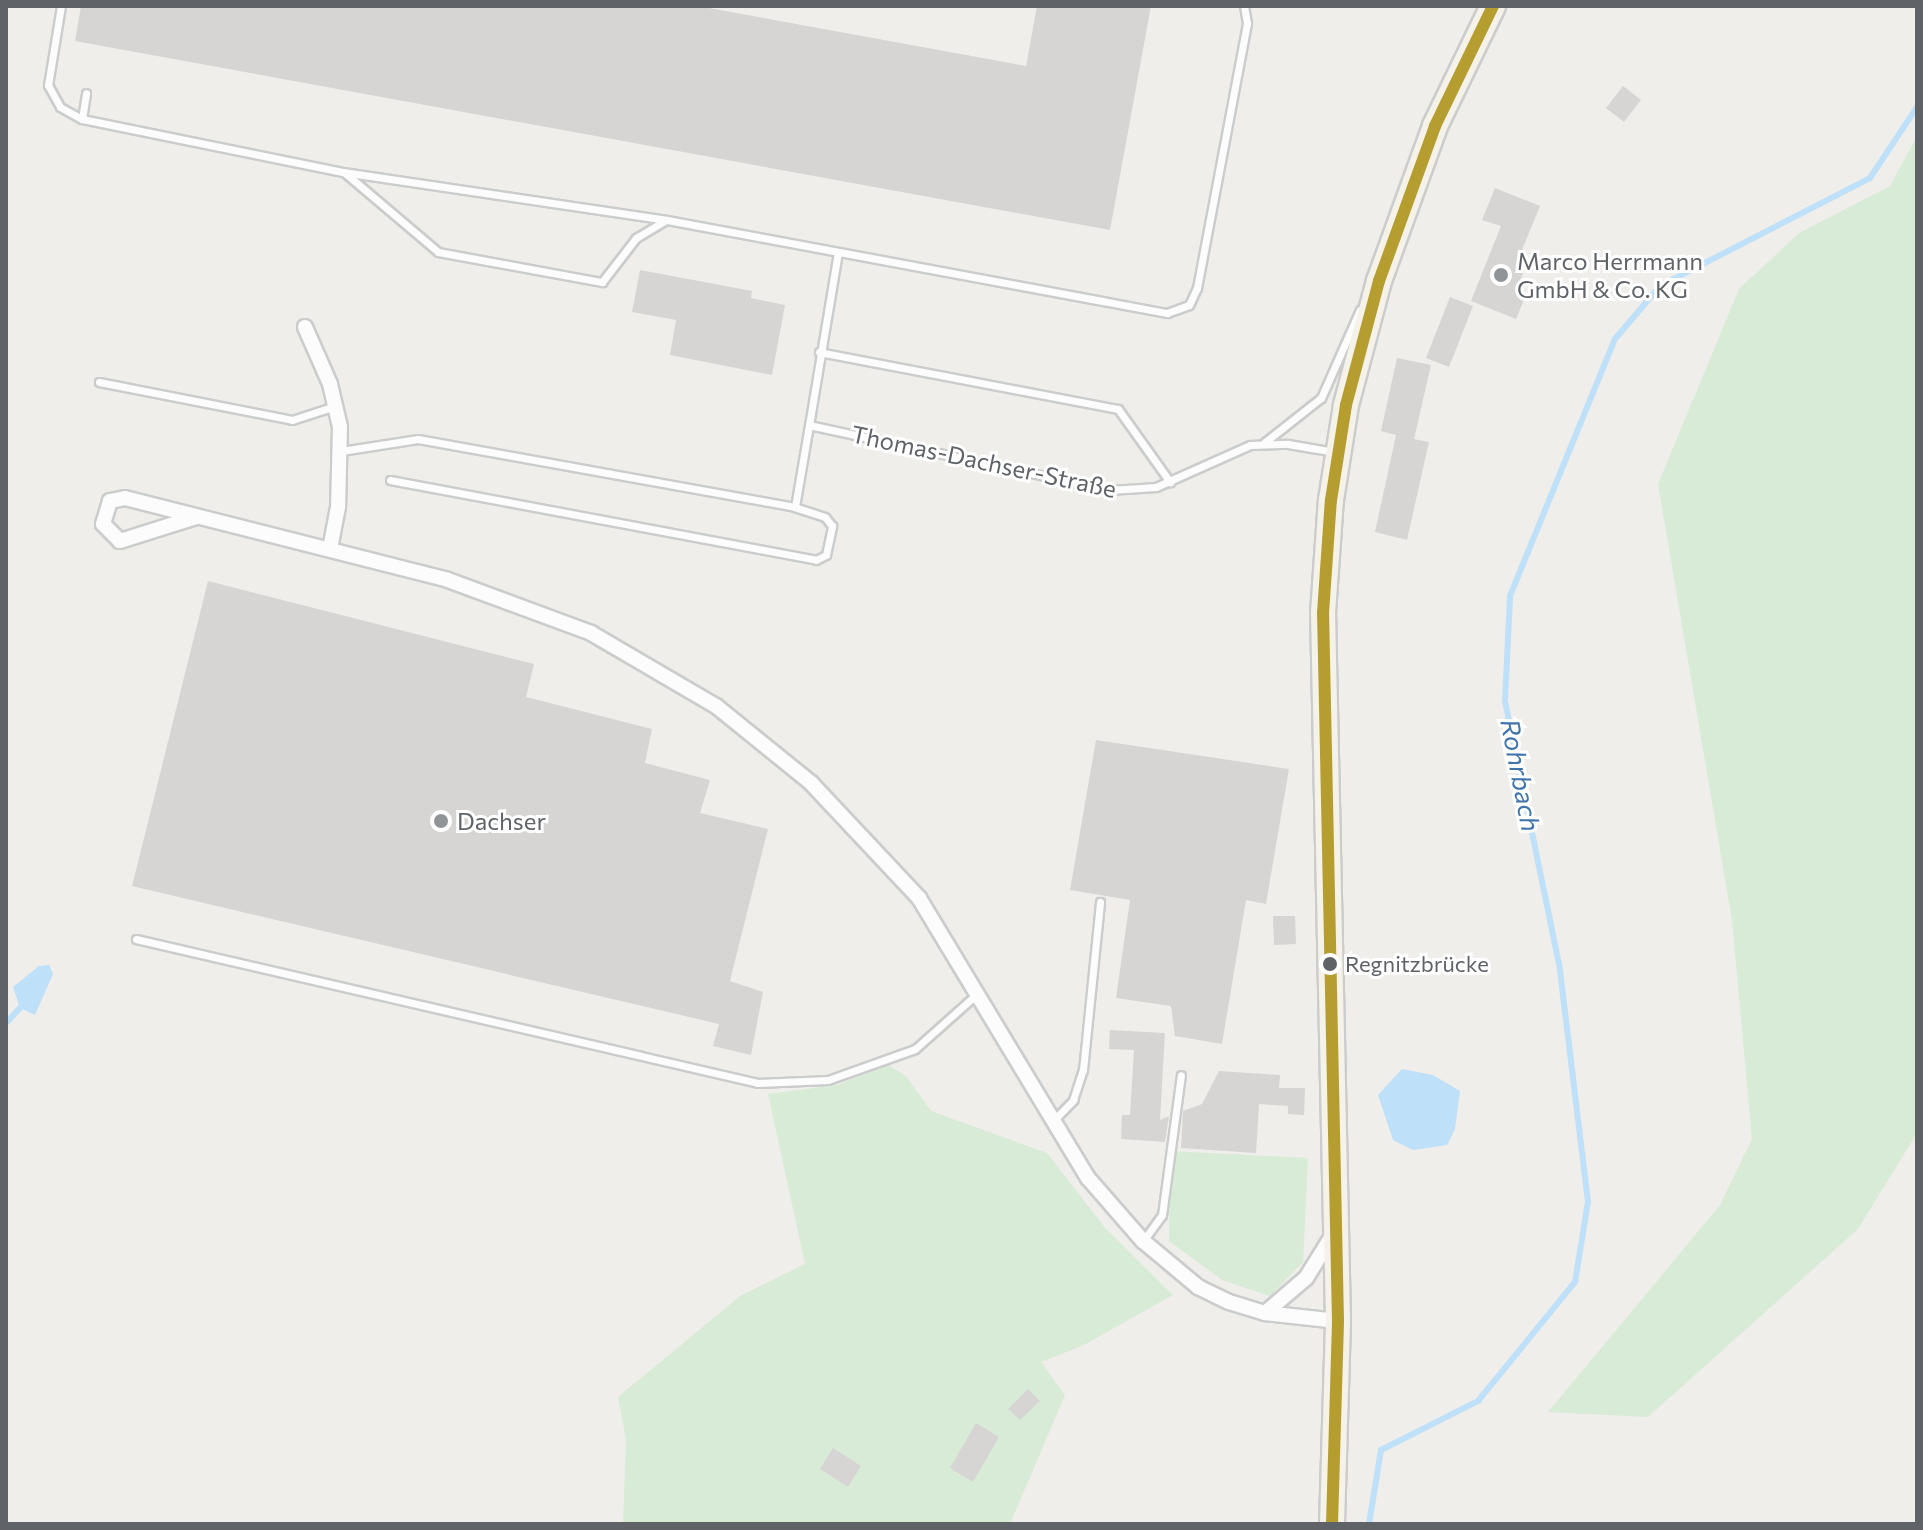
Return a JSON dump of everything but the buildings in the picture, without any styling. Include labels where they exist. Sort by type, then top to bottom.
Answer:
[{"type":"main road","points":[[1332,1524],[1338,1321],[1323,613],[1338,453],[1379,281],[1424,155],[1493,6]]},
{"type":"street","points":[[305,327],[335,406],[341,451],[330,549]]},
{"type":"street","points":[[196,517],[120,541],[103,524],[106,508],[117,498],[330,549],[448,580],[566,623],[716,706],[802,775],[884,856],[919,898],[980,991],[1052,1121],[1088,1178],[1143,1241],[1198,1287],[1265,1313],[1338,1321]]},
{"type":"street","points":[[1265,1313],[1306,1278],[1336,1227]]},
{"type":"lane","points":[[61,6],[48,85],[60,107],[82,119],[343,172],[667,220],[1157,313],[1183,309],[1197,288],[1247,23],[1244,6]]},
{"type":"lane","points":[[82,119],[86,93]]},
{"type":"lane","points":[[343,172],[438,252],[602,282],[636,238],[667,220]]},
{"type":"lane","points":[[795,507],[825,313],[838,252]]},
{"type":"lane","points":[[1263,443],[1290,427],[1321,398],[1379,281]]},
{"type":"lane","points":[[819,352],[1118,409],[1170,482]]},
{"type":"lane","points":[[99,382],[292,420],[335,406]]},
{"type":"lane","name":"Thomas-Dachser-Straße","points":[[809,425],[1110,490],[1170,482],[1234,450],[1263,443]]},
{"type":"lane","points":[[341,451],[418,439],[795,507],[825,517],[832,526],[826,555],[816,560],[390,480]]},
{"type":"lane","points":[[1263,443],[1338,453]]},
{"type":"lane","points":[[1052,1121],[1073,1100],[1083,1070],[1100,902]]},
{"type":"lane","points":[[136,939],[758,1083],[828,1080],[915,1049],[980,991]]},
{"type":"lane","points":[[1143,1241],[1162,1215],[1181,1075]]},
{"type":"green space","points":[[1917,136],[1917,1133],[1858,1229],[1648,1417],[1548,1412],[1720,1205],[1752,1139],[1732,920],[1658,484],[1739,289],[1799,233],[1890,186]]},
{"type":"green space","points":[[888,1065],[906,1076],[931,1111],[1047,1153],[1106,1229],[1173,1295],[1082,1346],[1041,1362],[1065,1395],[1010,1524],[623,1524],[626,1439],[618,1397],[740,1296],[805,1264],[768,1094],[837,1085]]},
{"type":"green space","points":[[1170,1151],[1308,1158],[1303,1262],[1270,1296],[1222,1280],[1169,1241]]},
{"type":"water","points":[[49,965],[53,974],[35,1015],[20,1008],[13,987],[39,966]]},
{"type":"water","points":[[1402,1069],[1433,1075],[1460,1091],[1455,1129],[1447,1145],[1413,1150],[1393,1140],[1378,1095]]},
{"type":"waterway","name":"Rohrbach","points":[[1369,1524],[1381,1450],[1478,1401],[1575,1282],[1588,1202],[1559,964],[1505,700],[1510,596],[1615,339],[1660,286],[1870,178],[1917,107]]},
{"type":"waterway","points":[[6,1023],[20,1008]]},
{"type":"transit line","points":[[1332,1524],[1338,1321],[1323,613],[1331,500],[1346,405],[1379,281],[1435,126],[1493,6]]},
{"type":"place","name":"Marco Herrmann GmbH & Co. KG","points":[[1501,275]]},
{"type":"place","name":"Dachser","points":[[441,821]]},
{"type":"place","name":"Regnitzbrücke","points":[[1330,964]]}]
